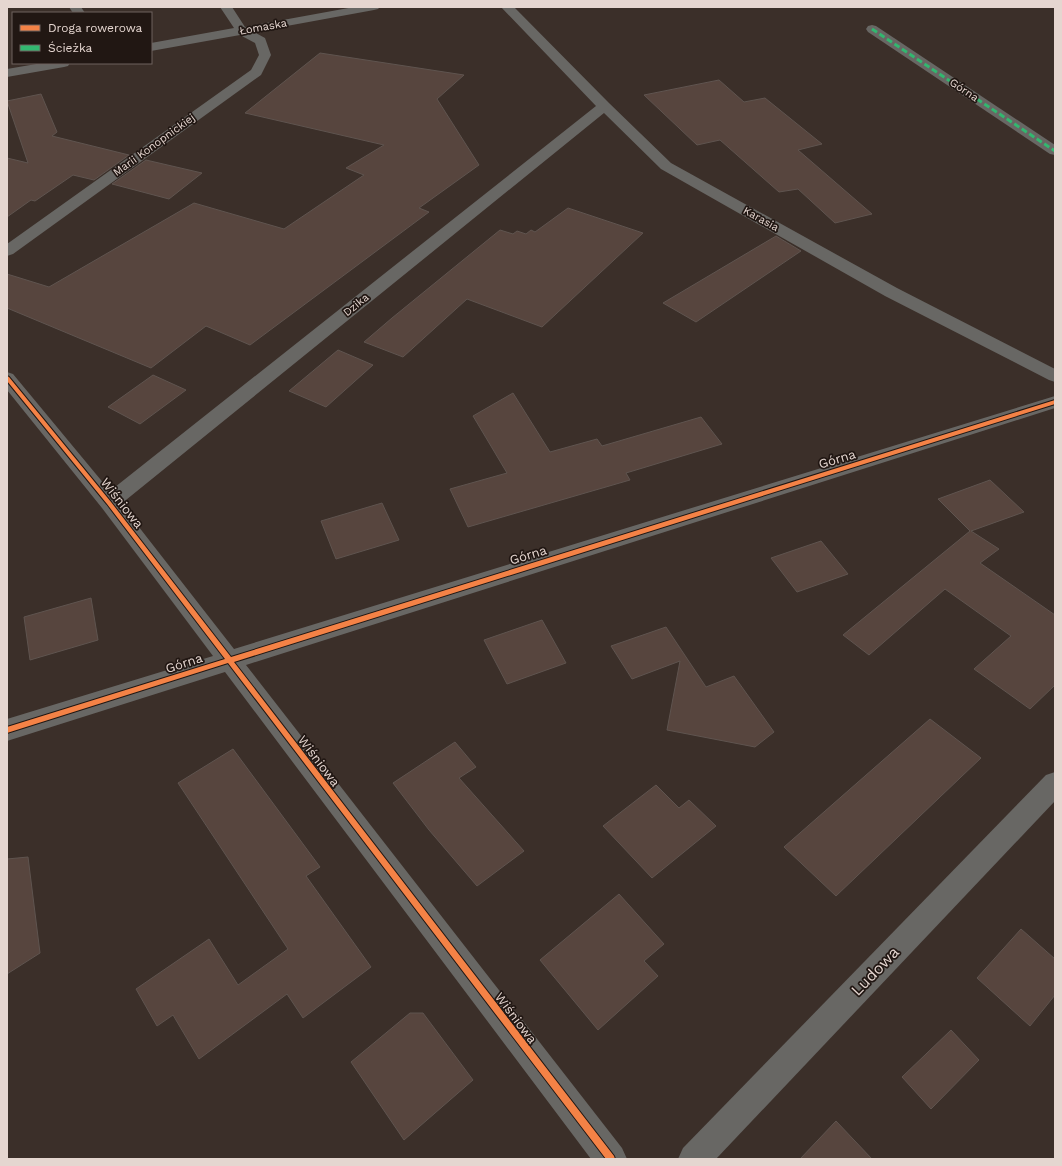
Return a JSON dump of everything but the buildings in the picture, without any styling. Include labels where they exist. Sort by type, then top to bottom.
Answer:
[{"type":"street","points":[[226,7],[242,31]]},
{"type":"street","name":"Łomaska","points":[[152,47],[374,7]]},
{"type":"street","name":"Karasia","points":[[506,7],[666,166],[891,292],[1055,376]]},
{"type":"street","name":"Górna","points":[[872,29],[1055,151]]},
{"type":"street","name":"Marii Konopnickiej","points":[[7,251],[256,72],[264,55],[261,41],[242,31]]},
{"type":"street","points":[[7,73],[58,64]]},
{"type":"street","name":"Dzika","points":[[109,503],[604,106]]},
{"type":"street","name":"Wiśniowa","points":[[7,378],[109,503],[610,1159]]},
{"type":"street","name":"Górna","points":[[7,730],[1055,402]]},
{"type":"street","name":"Ludowa","points":[[694,1159],[1055,783]]},
{"type":"marked path","points":[[872,29],[1055,151]]},
{"type":"cycle path","points":[[7,378],[109,503],[611,1159]]},
{"type":"cycle path","points":[[7,730],[1055,402]]}]
